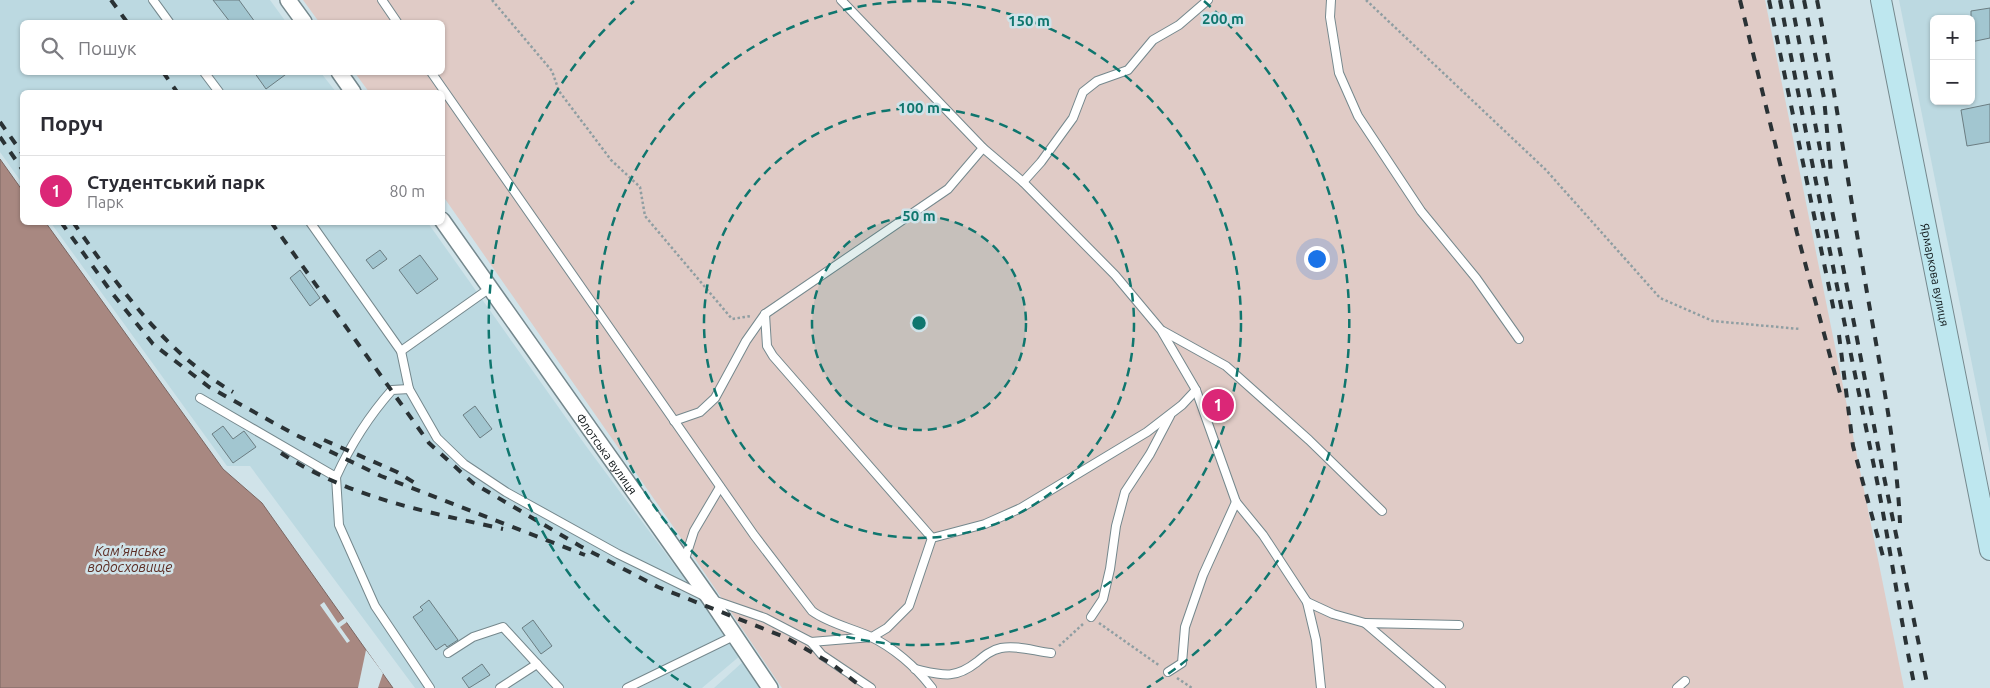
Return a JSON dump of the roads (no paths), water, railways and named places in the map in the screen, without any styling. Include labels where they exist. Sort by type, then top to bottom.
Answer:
[{"type":"street","points":[[288,0],[303,20]]},
{"type":"street","name":"Ярмаркова вулиця","points":[[1881,0],[1990,550]]},
{"type":"street","points":[[341,75],[352,90]]},
{"type":"street","name":"Флотська вулиця","points":[[445,224],[710,598],[770,688]]},
{"type":"lane","points":[[153,0],[168,20]]},
{"type":"lane","points":[[382,0],[396,20]]},
{"type":"lane","points":[[841,0],[983,148],[1023,182],[1115,275],[1161,330],[1196,390],[1236,502],[1263,535],[1307,602],[1316,640],[1321,688]]},
{"type":"lane","points":[[1023,182],[1042,162],[1073,118],[1083,92],[1097,81],[1128,70],[1153,40],[1179,25],[1208,0]]},
{"type":"lane","points":[[1331,0],[1330,17],[1339,73],[1358,116],[1421,211],[1476,278],[1519,339]]},
{"type":"lane","points":[[206,75],[218,90]]},
{"type":"lane","points":[[433,75],[443,90]]},
{"type":"lane","points":[[445,92],[674,422],[812,611],[821,617],[872,637],[897,653],[932,688]]},
{"type":"lane","points":[[674,422],[700,412],[715,398],[746,341],[765,314],[948,189],[983,148]]},
{"type":"lane","points":[[312,225],[401,351],[408,389],[437,438],[464,464],[506,492],[575,530],[710,598],[765,618],[810,642],[822,656],[871,688]]},
{"type":"lane","points":[[401,351],[490,288]]},
{"type":"lane","points":[[765,314],[767,346],[772,356],[932,538]]},
{"type":"lane","points":[[1161,330],[1226,366],[1309,440],[1382,511]]},
{"type":"lane","points":[[408,389],[392,390],[371,414],[352,444],[336,477],[340,526],[376,606],[430,688]]},
{"type":"lane","points":[[932,538],[985,524],[1022,508],[1148,432],[1196,390]]},
{"type":"lane","points":[[200,398],[336,477]]},
{"type":"lane","points":[[1091,617],[1103,599],[1110,569],[1116,526],[1125,492],[1150,454],[1172,412]]},
{"type":"lane","points":[[684,562],[694,531],[720,487]]},
{"type":"lane","points":[[1168,672],[1182,663],[1184,627],[1203,575],[1236,502]]},
{"type":"lane","points":[[810,642],[872,637],[887,628],[909,606],[932,538]]},
{"type":"lane","points":[[1307,602],[1333,614],[1365,623],[1459,625]]},
{"type":"lane","points":[[1365,623],[1441,688]]},
{"type":"lane","points":[[448,653],[473,637],[503,627],[559,688]]},
{"type":"lane","points":[[627,688],[736,636]]},
{"type":"lane","points":[[913,668],[940,675],[957,675],[999,648],[1013,647],[1051,654]]},
{"type":"lane","points":[[500,688],[537,664]]},
{"type":"lane","points":[[1678,688],[1685,681]]},
{"type":"water","name":"Кам'янське водосховище","points":[[0,159],[20,187],[20,225],[47,225],[223,469],[262,503],[393,688],[0,688]]},
{"type":"railway","points":[[111,0],[126,20]]},
{"type":"railway","points":[[1740,0],[1797,233],[1840,393]]},
{"type":"railway","points":[[1769,0],[1834,311]]},
{"type":"railway","points":[[1780,0],[1876,476],[1915,688]]},
{"type":"railway","points":[[1791,0],[1883,472],[1928,688]]},
{"type":"railway","points":[[1804,0],[1824,98],[1831,173]]},
{"type":"railway","points":[[1817,0],[1885,396],[1898,491],[1900,523]]},
{"type":"railway","points":[[165,75],[176,90]]},
{"type":"railway","points":[[0,122],[20,150]]},
{"type":"railway","points":[[0,137],[20,166]]},
{"type":"railway","points":[[63,225],[112,293],[153,344],[209,387],[292,433],[381,476],[585,555]]},
{"type":"railway","points":[[75,225],[126,294],[164,338],[185,358],[233,392]]},
{"type":"railway","points":[[273,225],[429,443],[473,483],[580,546],[658,587],[787,638],[832,664],[863,688]]},
{"type":"railway","points":[[1839,335],[1853,446],[1884,560]]},
{"type":"railway","points":[[324,440],[397,472],[418,485]]},
{"type":"railway","points":[[281,453],[307,468],[361,492],[416,509],[503,529]]},
{"type":"place","name":"Студентський парк","points":[[1218,405]]}]
